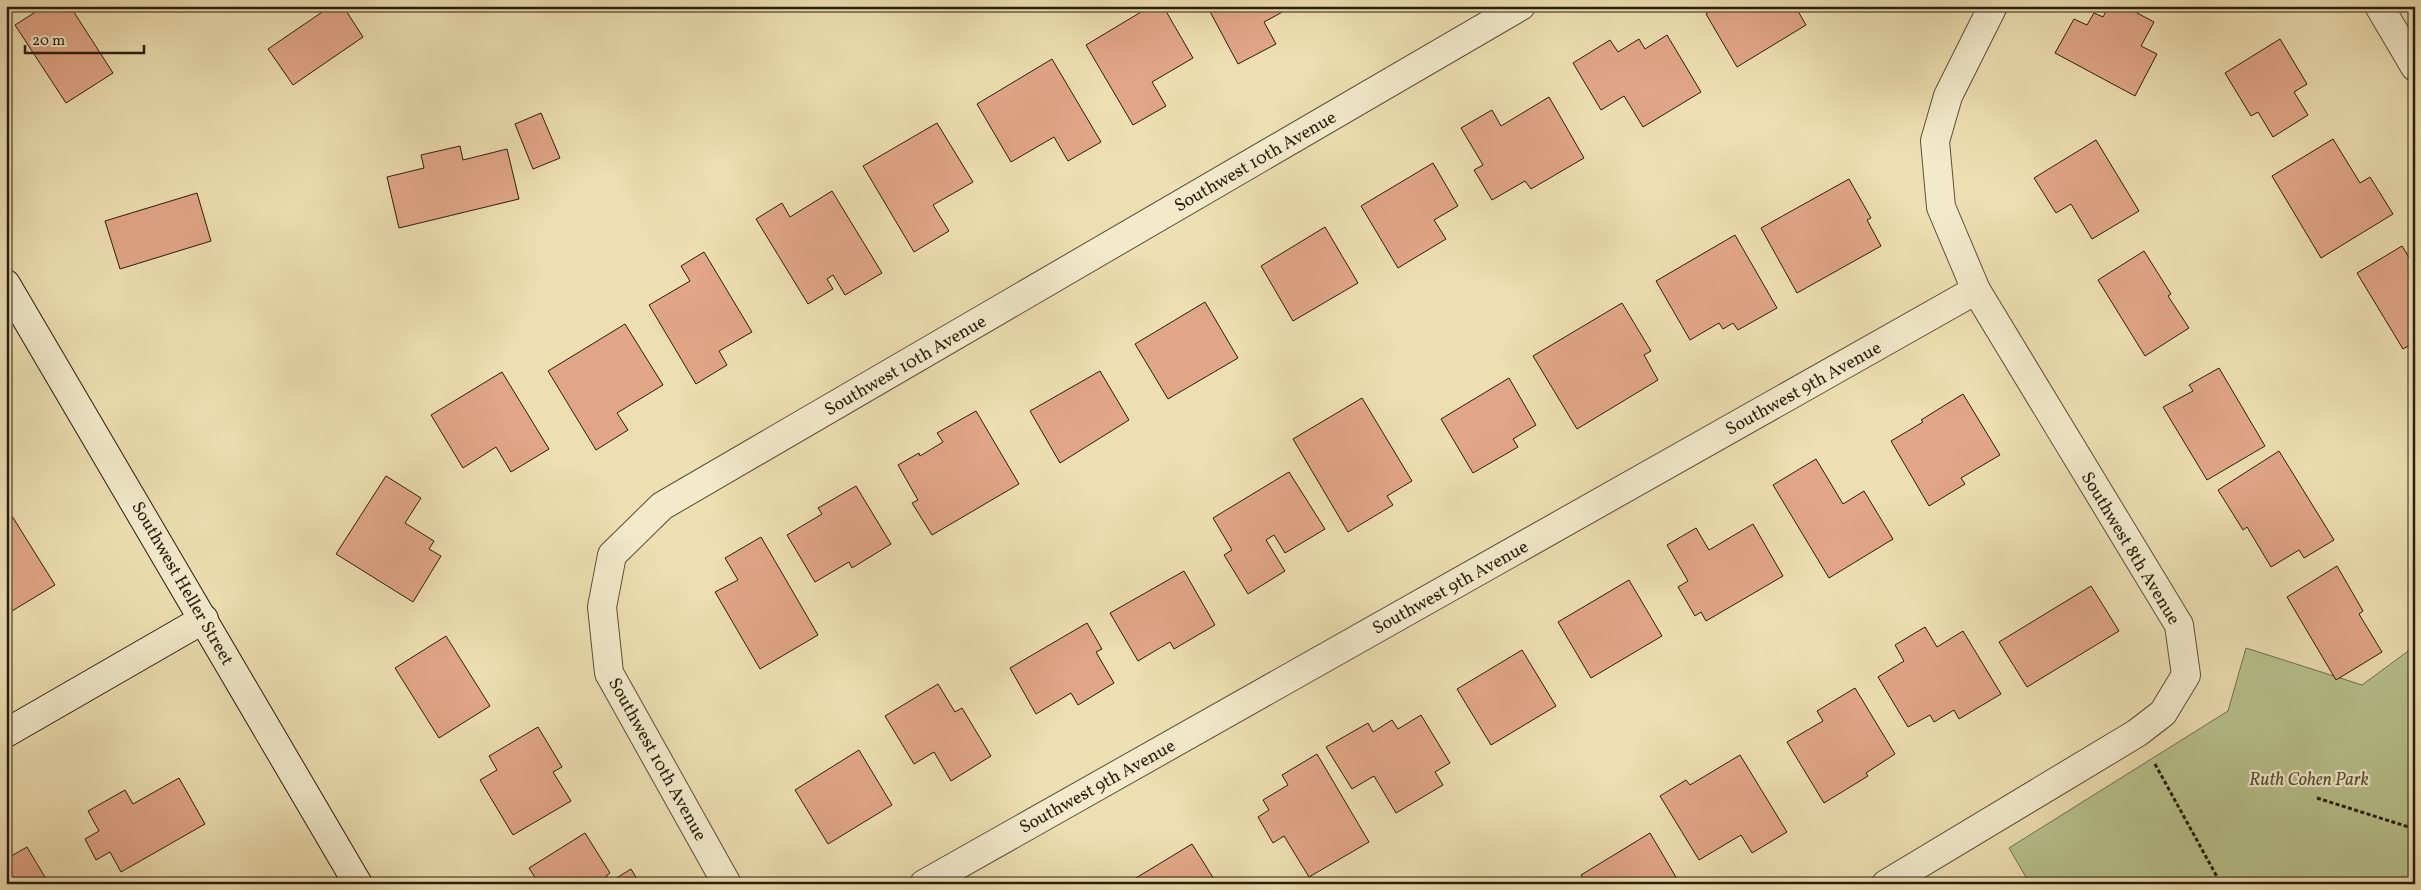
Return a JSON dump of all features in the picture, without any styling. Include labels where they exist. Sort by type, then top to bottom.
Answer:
[{"type":"street","name":"Southwest 10th Avenue","points":[[727,884],[609,673],[602,607],[612,555],[662,506],[1521,6]]},
{"type":"street","name":"Southwest 8th Avenue","points":[[1886,884],[2137,733],[2163,713],[2186,675],[2179,625],[1976,290],[1941,207],[1935,142],[1948,96],[1993,6]]},
{"type":"street","points":[[2379,6],[2415,67]]},
{"type":"street","name":"Southwest Heller Street","points":[[6,284],[358,884]]},
{"type":"street","name":"Southwest 9th Avenue","points":[[924,884],[1976,290]]},
{"type":"street","points":[[6,733],[204,619]]},
{"type":"path","points":[[2137,733],[2221,884]]},
{"type":"path","points":[[2317,798],[2415,829]]},
{"type":"green space","name":"Ruth Cohen Park","points":[[2415,646],[2415,884],[2030,884],[2009,848],[2228,711],[2246,648],[2362,685]]},
{"type":"building","points":[[45,6],[70,6],[113,73],[66,103],[15,25]]},
{"type":"building","points":[[331,6],[343,6],[363,37],[293,85],[268,49]]},
{"type":"building","points":[[1151,6],[1163,6],[1193,58],[1152,82],[1166,106],[1133,125],[1086,45]]},
{"type":"building","points":[[1207,6],[1286,6],[1288,9],[1264,22],[1276,44],[1238,64]]},
{"type":"building","points":[[1718,6],[1795,6],[1806,25],[1737,67],[1706,14]]},
{"type":"building","points":[[2109,6],[2124,6],[2154,22],[2141,46],[2157,54],[2135,96],[2055,53],[2074,19],[2087,25],[2094,13],[2103,17]]},
{"type":"building","points":[[1667,35],[1701,92],[1643,127],[1624,96],[1601,110],[1573,63],[1610,40],[1618,52],[1639,39],[1645,49]]},
{"type":"building","points":[[2280,39],[2307,84],[2294,92],[2308,115],[2273,137],[2258,112],[2251,116],[2225,73]]},
{"type":"building","points":[[1052,59],[1101,142],[1068,161],[1054,137],[1011,162],[977,104]]},
{"type":"building","points":[[1549,97],[1584,158],[1531,189],[1525,181],[1492,200],[1474,170],[1483,165],[1461,128],[1492,110],[1501,126]]},
{"type":"building","points":[[541,113],[560,158],[533,169],[515,124]]},
{"type":"building","points":[[937,123],[973,182],[933,205],[949,231],[914,252],[863,166]]},
{"type":"building","points":[[2333,139],[2360,183],[2370,177],[2393,214],[2321,258],[2272,176]]},
{"type":"building","points":[[2096,140],[2139,211],[2092,239],[2071,204],[2056,213],[2034,178]]},
{"type":"building","points":[[460,146],[463,160],[507,149],[519,199],[399,228],[387,177],[424,168],[421,155]]},
{"type":"building","points":[[1433,163],[1458,206],[1434,220],[1446,239],[1398,268],[1361,206]]},
{"type":"building","points":[[1849,179],[1871,218],[1867,220],[1881,246],[1797,293],[1761,228]]},
{"type":"building","points":[[832,191],[882,273],[845,295],[833,275],[827,279],[833,289],[808,304],[756,219],[782,203],[790,217]]},
{"type":"building","points":[[197,193],[211,241],[120,269],[105,221]]},
{"type":"building","points":[[1325,227],[1358,283],[1293,321],[1261,266]]},
{"type":"building","points":[[1735,235],[1777,308],[1738,330],[1733,323],[1723,329],[1719,323],[1690,340],[1656,281]]},
{"type":"building","points":[[2402,246],[2415,267],[2415,342],[2403,349],[2357,273]]},
{"type":"building","points":[[2144,251],[2171,294],[2168,296],[2189,328],[2145,356],[2098,280]]},
{"type":"building","points":[[704,252],[752,332],[719,351],[727,365],[696,384],[649,305],[690,281],[681,266]]},
{"type":"building","points":[[1205,302],[1238,358],[1168,399],[1135,344]]},
{"type":"building","points":[[1622,303],[1651,351],[1644,355],[1658,380],[1577,429],[1533,356]]},
{"type":"building","points":[[625,324],[663,385],[617,413],[628,430],[596,450],[548,371]]},
{"type":"building","points":[[2219,368],[2265,446],[2207,480],[2163,407],[2193,391],[2189,385]]},
{"type":"building","points":[[1100,371],[1129,420],[1060,463],[1030,411]]},
{"type":"building","points":[[502,372],[549,449],[511,472],[496,447],[463,468],[431,415]]},
{"type":"building","points":[[1509,378],[1536,425],[1513,439],[1518,447],[1473,473],[1441,419]]},
{"type":"building","points":[[1963,394],[2000,455],[1961,478],[1965,484],[1929,506],[1891,441],[1923,422],[1921,420]]},
{"type":"building","points":[[1362,398],[1412,481],[1387,496],[1393,505],[1348,532],[1293,439]]},
{"type":"building","points":[[976,411],[1019,484],[932,535],[912,503],[918,500],[898,465],[919,453],[920,456],[943,442],[937,433]]},
{"type":"building","points":[[2279,451],[2334,540],[2304,558],[2299,550],[2271,567],[2247,527],[2243,530],[2218,490]]},
{"type":"building","points":[[1816,459],[1843,504],[1864,491],[1893,539],[1829,578],[1773,485]]},
{"type":"building","points":[[1289,472],[1325,529],[1285,553],[1274,535],[1266,540],[1285,571],[1248,594],[1224,555],[1232,550],[1213,518]]},
{"type":"building","points":[[386,476],[421,498],[405,523],[434,541],[429,549],[441,556],[413,602],[336,554]]},
{"type":"building","points":[[856,486],[891,544],[852,568],[849,562],[815,582],[787,535],[822,514],[818,508]]},
{"type":"building","points":[[12,516],[55,585],[7,614],[6,519]]},
{"type":"building","points":[[1753,524],[1783,576],[1706,621],[1701,612],[1695,616],[1678,587],[1688,581],[1667,545],[1696,528],[1709,550]]},
{"type":"building","points":[[761,537],[818,635],[760,669],[715,592],[738,580],[725,558]]},
{"type":"building","points":[[2337,566],[2363,611],[2359,614],[2382,652],[2336,680],[2287,597]]},
{"type":"building","points":[[1184,571],[1215,625],[1174,649],[1170,642],[1138,661],[1110,613]]},
{"type":"building","points":[[1629,580],[1662,636],[1591,678],[1558,622]]},
{"type":"building","points":[[2091,586],[2119,631],[2027,687],[1999,642]]},
{"type":"building","points":[[1087,623],[1102,649],[1096,652],[1114,683],[1078,705],[1071,693],[1036,714],[1010,668]]},
{"type":"building","points":[[1925,627],[1937,647],[1963,631],[2001,694],[1959,719],[1954,710],[1934,722],[1930,715],[1908,727],[1878,677],[1904,661],[1895,645]]},
{"type":"building","points":[[446,636],[490,706],[439,738],[395,668]]},
{"type":"building","points":[[1522,650],[1556,706],[1491,745],[1457,689]]},
{"type":"building","points":[[938,684],[955,712],[962,708],[991,756],[951,781],[934,752],[914,764],[885,716]]},
{"type":"building","points":[[1855,688],[1895,754],[1866,773],[1868,776],[1824,803],[1787,742],[1823,721],[1817,711]]},
{"type":"building","points":[[1421,715],[1450,763],[1435,772],[1443,785],[1396,813],[1374,776],[1352,789],[1326,747],[1368,723],[1373,732],[1392,720],[1398,729]]},
{"type":"building","points":[[538,727],[562,767],[553,772],[571,801],[513,835],[480,780],[497,770],[489,756]]},
{"type":"building","points":[[859,750],[892,805],[828,844],[795,790]]},
{"type":"building","points":[[1317,754],[1369,842],[1309,877],[1284,836],[1273,843],[1258,817],[1269,810],[1263,800],[1288,785],[1282,775]]},
{"type":"building","points":[[1740,755],[1787,832],[1752,853],[1741,835],[1699,860],[1660,796],[1686,780],[1690,785]]},
{"type":"building","points":[[179,778],[205,824],[121,872],[110,852],[96,860],[85,839],[99,831],[88,811],[125,790],[133,804]]},
{"type":"building","points":[[585,833],[610,873],[606,876],[610,882],[631,869],[640,884],[539,884],[529,868]]},
{"type":"building","points":[[1650,833],[1680,884],[1586,884],[1581,875]]},
{"type":"building","points":[[1192,844],[1217,884],[1126,884]]},
{"type":"building","points":[[27,847],[49,884],[6,884],[6,859]]}]
